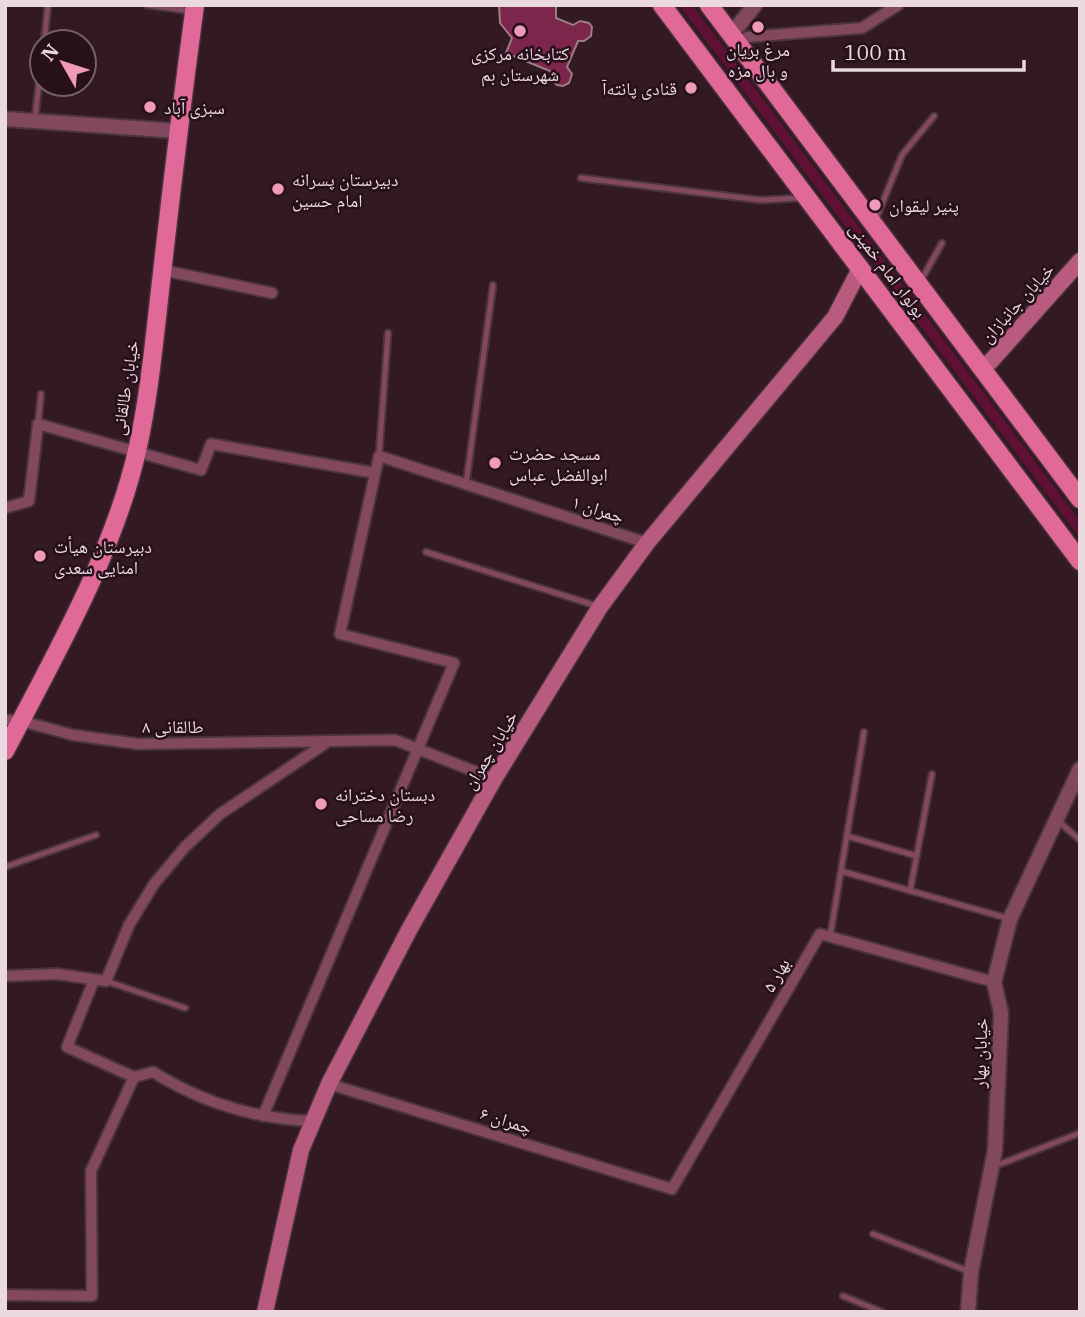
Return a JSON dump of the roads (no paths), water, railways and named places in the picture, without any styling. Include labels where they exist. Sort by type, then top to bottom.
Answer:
[{"type":"main road","name":"بولوار امام خمینی","points":[[662,5],[1080,561]]},
{"type":"main road","name":"بولوار امام خمینی","points":[[709,5],[1080,499]]},
{"type":"main road","name":"خیابان طالقانی","points":[[5,751],[13,721],[76,611],[114,525],[136,452],[151,367],[195,9]]},
{"type":"main road","name":"خیابان جانبازان","points":[[982,368],[1080,261]]},
{"type":"main road","name":"خیابان چمران","points":[[265,1312],[301,1150],[313,1121],[329,1084],[409,930],[494,779],[600,607],[647,543],[835,317],[860,269]]},
{"type":"street","points":[[755,5],[738,26],[733,38],[862,28],[898,5]]},
{"type":"street","points":[[5,119],[178,131]]},
{"type":"street","points":[[162,270],[272,293]]},
{"type":"street","points":[[5,508],[29,501],[38,425],[201,470],[211,444],[375,473]]},
{"type":"street","points":[[263,1116],[454,663],[340,634],[379,456]]},
{"type":"street","name":"چمران ۱","points":[[379,456],[647,543]]},
{"type":"street","name":"طالقانی ۸","points":[[13,721],[74,735],[138,744],[395,740],[494,779]]},
{"type":"street","points":[[313,1121],[263,1116],[214,1104],[180,1089],[153,1072],[134,1077],[67,1047],[154,884],[185,847],[220,814],[329,741]]},
{"type":"street","name":"خیابان بهار","points":[[968,1312],[971,1272],[995,1150],[1001,1013],[994,982],[1010,919],[1080,769]]},
{"type":"street","name":"بهار ۵","points":[[673,1189],[820,934],[830,937]]},
{"type":"street","points":[[830,937],[994,982]]},
{"type":"street","points":[[5,976],[57,974],[100,981]]},
{"type":"street","points":[[5,1295],[93,1296],[91,1171],[134,1077]]},
{"type":"street","name":"چمران ۶","points":[[329,1084],[673,1189]]},
{"type":"lane","points":[[46,28],[48,5]]},
{"type":"lane","points":[[147,5],[195,9]]},
{"type":"lane","points":[[34,121],[37,98]]},
{"type":"lane","points":[[874,224],[902,155],[934,116]]},
{"type":"lane","points":[[581,178],[760,200],[807,198]]},
{"type":"lane","points":[[919,285],[942,243]]},
{"type":"lane","points":[[466,484],[493,285]]},
{"type":"lane","points":[[379,456],[388,333]]},
{"type":"lane","points":[[38,425],[41,394]]},
{"type":"lane","points":[[426,552],[600,607]]},
{"type":"lane","points":[[830,937],[864,732]]},
{"type":"lane","points":[[910,891],[932,774]]},
{"type":"lane","points":[[1056,819],[1080,840]]},
{"type":"lane","points":[[5,867],[96,835]]},
{"type":"lane","points":[[847,836],[916,856]]},
{"type":"lane","points":[[841,871],[1010,919]]},
{"type":"lane","points":[[100,981],[185,1008]]},
{"type":"lane","points":[[992,1168],[1080,1133]]},
{"type":"lane","points":[[873,1234],[971,1272]]},
{"type":"lane","points":[[842,1296],[882,1312]]},
{"type":"place","name":"مرغ بریان و بال مزه","points":[[758,27]]},
{"type":"place","name":"کتابخانه مرکزی شهرستان بم","points":[[520,31]]},
{"type":"place","name":"قنادی پانته‌آ","points":[[691,88]]},
{"type":"place","name":"سبزی آباد","points":[[150,107]]},
{"type":"place","name":"دبیرستان پسرانه امام حسین","points":[[278,189]]},
{"type":"place","name":"پنیر لیقوان","points":[[875,205]]},
{"type":"place","name":"مسجد حضرت ابوالفضل عباس","points":[[495,463]]},
{"type":"place","name":"دبیرستان هیأت امنایی سعدی","points":[[40,556]]},
{"type":"place","name":"دبستان دخترانه رضا مساحی","points":[[321,804]]}]
